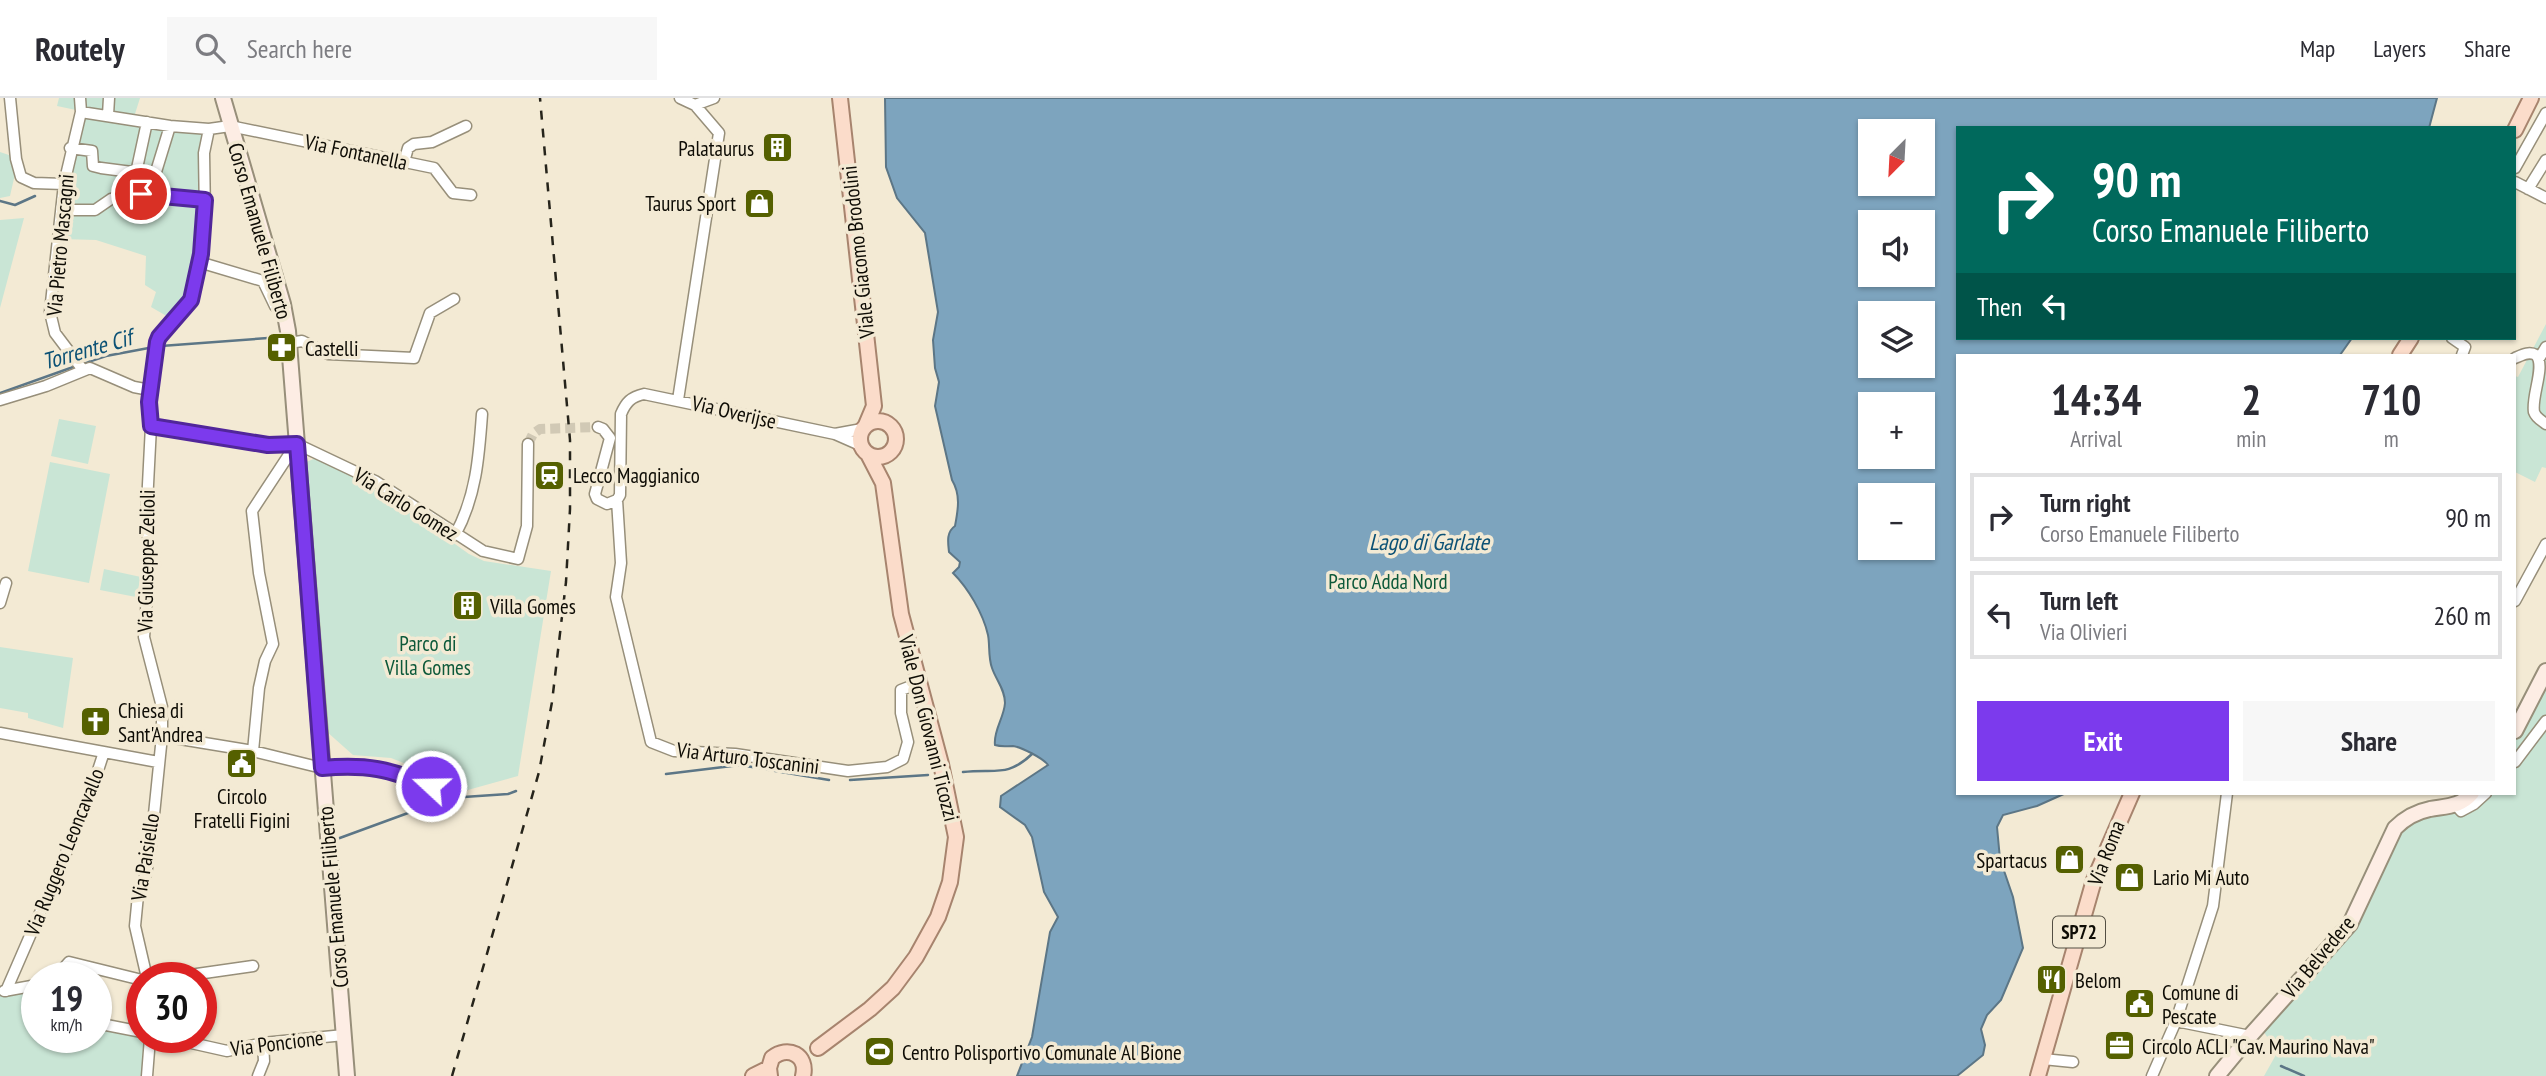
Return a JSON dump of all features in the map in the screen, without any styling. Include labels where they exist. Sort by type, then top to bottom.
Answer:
[{"type":"main road","name":"Corso Emanuele Filiberto","points":[[223,98],[286,318],[347,1076]]},
{"type":"main road","name":"Viale Giacomo Brodolini","points":[[841,98],[874,406],[864,427]]},
{"type":"main road","points":[[2516,128],[2531,98]]},
{"type":"main road","points":[[874,406],[888,424],[895,434],[896,440],[891,452],[880,457],[864,449],[864,427],[876,420],[888,424]]},
{"type":"main road","name":"Viale Don Giovanni Ticozzi","points":[[803,1075],[818,1048],[870,1009],[892,988],[916,957],[938,917],[950,883],[956,837],[941,764],[901,614],[883,483],[864,449]]},
{"type":"main road","name":"Viale Don Giovanni Ticozzi","points":[[883,483],[891,452]]},
{"type":"main road","points":[[2516,729],[2546,671]]},
{"type":"main road","name":"Via Roma","points":[[2038,1076],[2094,880],[2131,795]]},
{"type":"main road","name":"Via Belvedere","points":[[2217,1076],[2350,924],[2395,828],[2415,813],[2456,805],[2470,795]]},
{"type":"main road","name":"Viale Don Giovanni Ticozzi","points":[[792,1052],[818,1048]]},
{"type":"main road","points":[[753,1076],[769,1072],[776,1055],[792,1052],[801,1058],[803,1075]]},
{"type":"street","points":[[10,98],[16,159],[21,177],[34,183],[64,184]]},
{"type":"street","name":"Via Pietro Mascagni","points":[[80,98],[80,112],[64,184],[51,322],[55,333],[81,367]]},
{"type":"street","points":[[108,115],[109,98]]},
{"type":"street","points":[[678,400],[719,133],[695,105],[680,98]]},
{"type":"street","points":[[695,105],[714,98]]},
{"type":"street","name":"Via Fontanella","points":[[80,112],[170,126],[209,129],[230,126],[434,168],[453,194],[471,195]]},
{"type":"street","points":[[2516,167],[2544,117],[2524,112]]},
{"type":"street","points":[[135,173],[147,122]]},
{"type":"street","points":[[70,148],[92,152],[93,166],[155,175],[170,126]]},
{"type":"street","points":[[404,162],[408,148],[414,144],[432,142],[466,126]]},
{"type":"street","points":[[209,129],[204,153],[205,216],[199,261],[264,281],[275,306],[286,318]]},
{"type":"street","points":[[2528,189],[2546,160]]},
{"type":"street","points":[[2516,183],[2546,198]]},
{"type":"street","points":[[62,210],[95,210],[111,199],[125,195],[205,200]]},
{"type":"street","name":"Via Giuseppe Zelioli","points":[[162,736],[162,707],[144,637],[149,572],[147,504],[150,390],[159,337],[191,300],[199,261]]},
{"type":"street","points":[[289,342],[302,341],[328,354],[414,358],[430,313],[454,299]]},
{"type":"street","points":[[2455,340],[2465,347],[2462,354]]},
{"type":"street","points":[[2540,357],[2546,347]]},
{"type":"street","points":[[2516,358],[2529,353],[2540,357],[2546,371],[2534,410],[2537,417],[2546,424]]},
{"type":"street","points":[[0,400],[46,386],[81,367],[90,368],[134,387],[150,390]]},
{"type":"street","name":"Via Overijse","points":[[617,500],[620,495],[621,414],[625,404],[633,397],[643,394],[835,434],[864,449]]},
{"type":"street","points":[[455,535],[467,513],[474,485],[482,414]]},
{"type":"street","points":[[151,426],[268,445],[297,444]]},
{"type":"street","points":[[598,427],[604,429],[610,438],[595,494],[602,503],[617,500]]},
{"type":"street","name":"Via Overijse","points":[[835,434],[864,427]]},
{"type":"street","points":[[253,751],[259,688],[272,644],[272,632],[259,573],[252,510],[297,444]]},
{"type":"street","name":"Via Carlo Gomez","points":[[297,444],[375,481],[483,551],[518,559],[527,526],[528,444]]},
{"type":"street","name":"Via Arturo Toscanini","points":[[617,500],[621,563],[616,597],[651,741],[674,751],[735,754],[848,771],[887,767],[903,759],[908,742],[901,713],[901,690],[919,683]]},
{"type":"street","points":[[2516,599],[2546,544]]},
{"type":"street","points":[[0,603],[6,583]]},
{"type":"street","points":[[2516,761],[2546,721]]},
{"type":"street","points":[[0,733],[158,762]]},
{"type":"street","points":[[162,736],[253,751],[322,768],[357,765],[374,768],[404,775],[431,786]]},
{"type":"street","name":"Via Paisiello","points":[[143,962],[135,926],[138,895],[146,874],[151,844],[162,736]]},
{"type":"street","name":"Via Ruggero Leoncavallo","points":[[3,991],[86,807],[104,752]]},
{"type":"street","points":[[2152,1076],[2176,1021],[2213,906],[2227,795]]},
{"type":"street","points":[[2456,805],[2461,811],[2484,795]]},
{"type":"street","points":[[217,971],[253,966]]},
{"type":"street","points":[[3,991],[21,988]]},
{"type":"street","points":[[2176,1021],[2250,1036]]},
{"type":"street","name":"Via Poncione","points":[[217,1049],[227,1051],[344,1035]]},
{"type":"street","points":[[258,1076],[264,1061],[263,1044]]},
{"type":"street","points":[[147,1076],[149,1053]]},
{"type":"street","points":[[2043,1059],[2073,1062]]},
{"type":"green space","points":[[59,98],[140,98],[134,117],[207,128],[198,280],[170,318],[151,307],[156,292],[145,285],[146,256],[96,240],[61,239],[64,162],[76,110],[57,106]]},
{"type":"green space","points":[[0,152],[12,156],[15,174],[10,196],[0,198]]},
{"type":"green space","points":[[24,218],[0,308],[0,220]]},
{"type":"green space","points":[[2546,324],[2546,468],[2542,467],[2535,482],[2516,472],[2516,376]]},
{"type":"green space","points":[[59,419],[96,426],[88,464],[51,456]]},
{"type":"green space","name":"Parco di Villa Gomes","points":[[316,458],[375,487],[469,554],[484,561],[551,571],[518,776],[457,793],[435,786],[439,777],[391,758],[353,755],[326,731],[304,463]]},
{"type":"green space","points":[[50,462],[110,474],[89,583],[28,571]]},
{"type":"green space","points":[[104,569],[141,577],[136,597],[100,590]]},
{"type":"green space","points":[[0,647],[73,658],[63,728],[28,718],[28,713],[0,708]]},
{"type":"green space","points":[[2546,669],[2546,1076],[2264,1076],[2277,1053],[2264,1032],[2285,1002],[2319,965],[2402,817],[2462,795],[2516,795],[2516,724]]},
{"type":"green space","points":[[21,990],[21,1053],[112,1053],[112,1028],[126,1032],[126,1053],[143,1053],[142,1076],[0,1076],[0,993]]},
{"type":"water","name":"Lago di Garlate","points":[[885,98],[2437,98],[2430,126],[1956,126],[1956,340],[2351,340],[2341,354],[1956,354],[1956,795],[2062,795],[2037,806],[2003,815],[1997,827],[2000,859],[2013,897],[2023,948],[2001,1000],[1987,1015],[1981,1029],[1985,1045],[1983,1055],[1957,1076],[1017,1076],[1032,1037],[1050,932],[1058,917],[1044,892],[1032,837],[1025,825],[1000,807],[1001,796],[1048,765],[1021,748],[995,745],[1004,709],[1004,693],[991,664],[983,618],[969,593],[953,573],[960,562],[949,552],[948,538],[955,526],[958,497],[935,406],[939,382],[933,340],[938,312],[925,233],[897,198],[886,167]]},
{"type":"waterway","points":[[0,201],[15,205],[35,196]]},
{"type":"waterway","name":"Torrente Cif","points":[[161,346],[268,338]]},
{"type":"waterway","name":"Torrente Cif","points":[[82,364],[106,356],[154,347]]},
{"type":"waterway","name":"Torrente Cif","points":[[0,393],[76,366]]},
{"type":"waterway","points":[[963,772],[1008,769],[1032,754]]},
{"type":"waterway","points":[[666,774],[740,765],[829,780]]},
{"type":"waterway","points":[[850,780],[928,775]]},
{"type":"waterway","points":[[337,839],[449,798],[508,794],[516,791]]},
{"type":"waterway","points":[[2281,1066],[2304,1076]]},
{"type":"tunnel","points":[[528,444],[533,434],[540,429],[598,427]]},
{"type":"railway","points":[[452,1076],[539,772],[552,702],[566,582],[570,440],[540,98]]},
{"type":"place","name":"Palataurus","points":[[777,148]]},
{"type":"place","name":"Taurus Sport","points":[[759,203]]},
{"type":"place","name":"Castelli","points":[[282,348]]},
{"type":"place","name":"Lecco Maggianico","points":[[550,475]]},
{"type":"place","name":"Villa Gomes","points":[[467,606]]},
{"type":"place","name":"Chiesa di Sant'Andrea","points":[[95,722]]},
{"type":"place","name":"Circolo Fratelli Figini","points":[[242,764]]},
{"type":"place","name":"Spartacus","points":[[2070,860]]},
{"type":"place","name":"Lario Mi Auto","points":[[2130,877]]},
{"type":"place","name":"Belom","points":[[2052,980]]},
{"type":"place","name":"Comune di Pescate","points":[[2139,1004]]},
{"type":"place","name":"Circolo ACLI \"Cav. Maurino Nava\"","points":[[2119,1046]]},
{"type":"place","name":"Centro Polisportivo Comunale Al Bione","points":[[879,1052]]},
{"type":"route","points":[[141,194],[205,200],[201,254],[191,300],[157,342],[149,402],[151,426],[268,445],[297,444],[322,768],[357,765],[404,775],[431,786]]},
{"type":"park label","name":"Parco Adda Nord","points":[[1388,581]]}]
